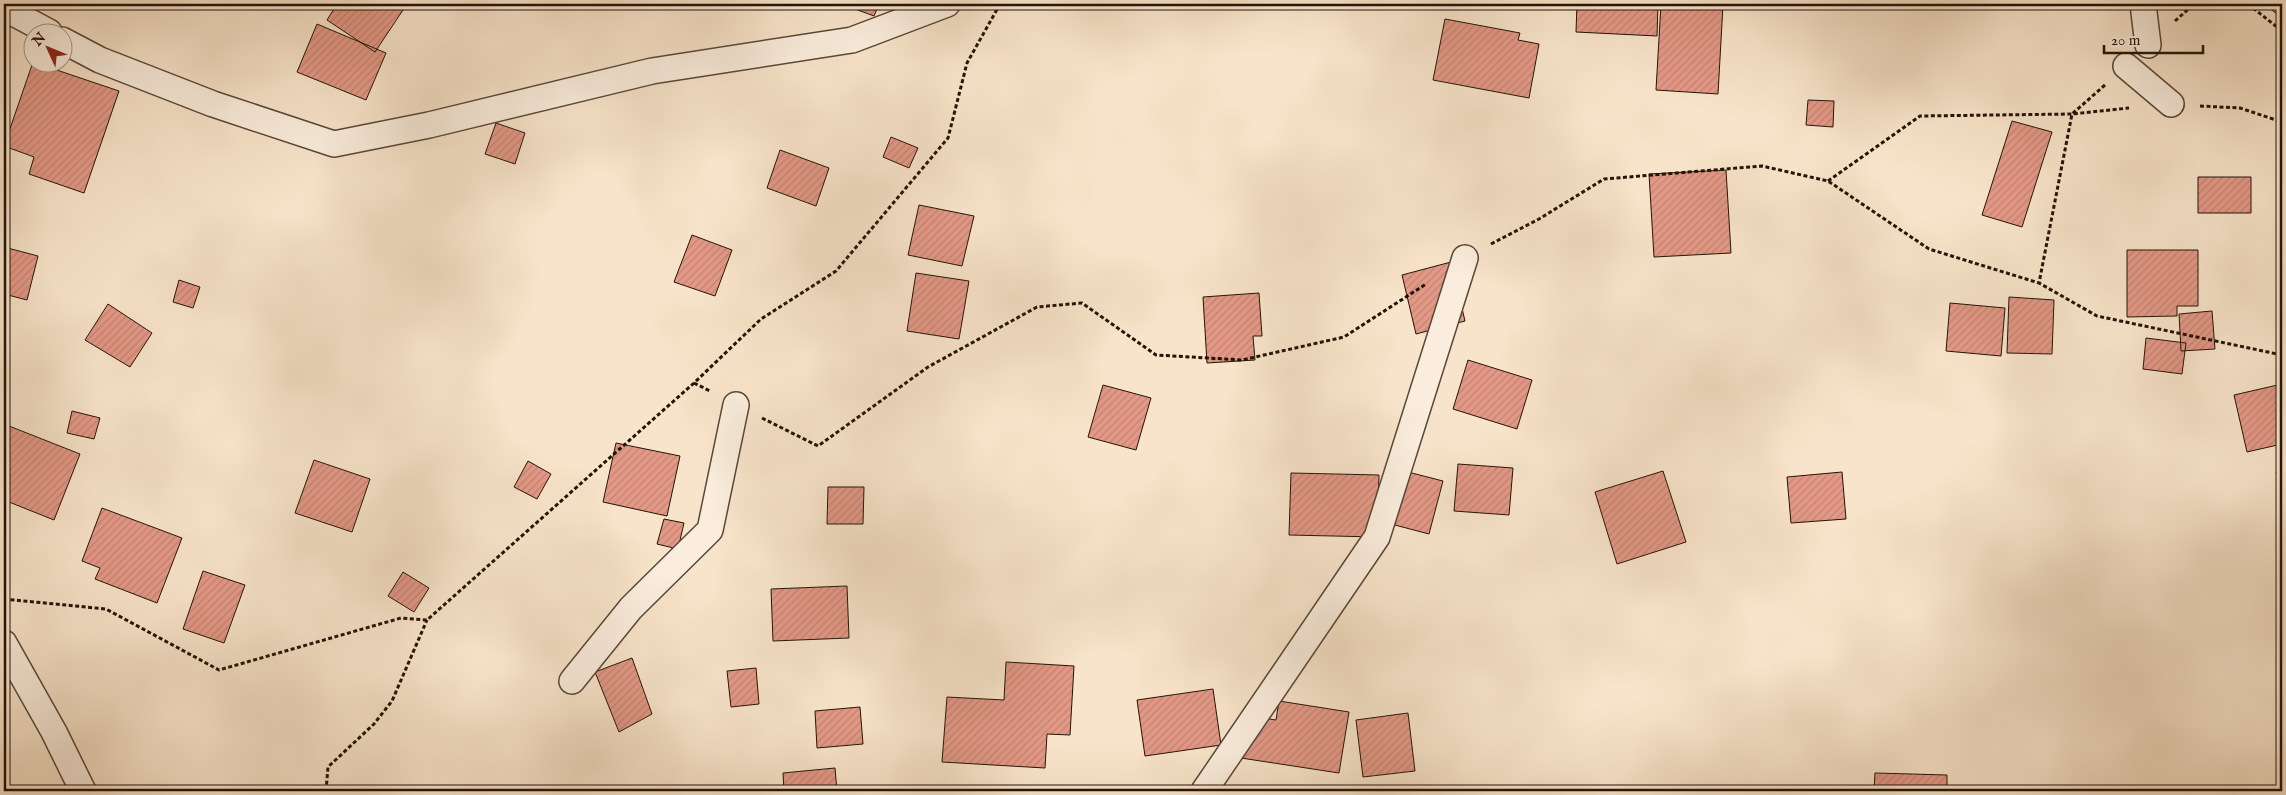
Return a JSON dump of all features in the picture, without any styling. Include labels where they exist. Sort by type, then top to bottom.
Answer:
[{"type":"street","points":[[72,45],[100,60],[213,104],[334,144],[429,125],[652,71],[852,40],[947,4]]},
{"type":"street","points":[[2143,4],[2148,45]]},
{"type":"street","points":[[4,8],[30,22]]},
{"type":"street","points":[[2126,66],[2171,104]]},
{"type":"street","points":[[1204,791],[1377,537],[1465,258]]},
{"type":"street","points":[[572,682],[631,608],[710,530],[736,405]]},
{"type":"street","points":[[4,644],[54,732],[83,791]]},
{"type":"path","points":[[326,791],[328,767],[374,724],[392,701],[427,620],[694,383],[761,319],[836,271],[948,138],[967,63],[1000,4]]},
{"type":"path","points":[[2148,45],[2194,4]]},
{"type":"path","points":[[2248,4],[2282,31]]},
{"type":"path","points":[[2039,283],[2072,114],[2126,66]]},
{"type":"path","points":[[1828,181],[1920,116],[2072,114]]},
{"type":"path","points":[[694,383],[818,446],[928,367],[1037,307],[1082,303],[1156,355],[1242,360],[1344,337],[1465,258],[1538,219],[1604,179],[1762,166],[1828,181],[1929,249],[2039,283],[2097,316],[2282,354]]},
{"type":"path","points":[[4,599],[106,609],[219,670],[400,618],[427,620]]},
{"type":"building","points":[[337,4],[407,4],[375,52],[327,20]]},
{"type":"building","points":[[848,4],[879,4],[874,16],[847,6]]},
{"type":"building","points":[[1577,4],[1658,4],[1657,36],[1576,32]]},
{"type":"building","points":[[1661,4],[1723,5],[1718,94],[1656,90]]},
{"type":"building","points":[[2270,4],[2282,4],[2282,18],[2268,7]]},
{"type":"building","points":[[1445,19],[1520,33],[1518,40],[1539,44],[1529,98],[1433,80]]},
{"type":"building","points":[[317,24],[386,53],[366,100],[297,72]]},
{"type":"building","points":[[30,72],[63,72],[119,91],[84,193],[29,174],[34,157],[4,146]]},
{"type":"building","points":[[1808,100],[1834,101],[1833,127],[1806,125]]},
{"type":"building","points":[[2012,121],[2052,132],[2022,227],[1982,215]]},
{"type":"building","points":[[496,123],[525,133],[515,164],[485,154]]},
{"type":"building","points":[[891,137],[918,148],[909,168],[883,157]]},
{"type":"building","points":[[780,150],[829,168],[816,206],[767,188]]},
{"type":"building","points":[[1726,170],[1731,253],[1654,257],[1649,174]]},
{"type":"building","points":[[2198,177],[2251,177],[2251,213],[2198,213]]},
{"type":"building","points":[[919,205],[974,216],[962,266],[908,255]]},
{"type":"building","points":[[692,235],[732,250],[715,296],[674,282]]},
{"type":"building","points":[[4,247],[38,256],[27,300],[4,294]]},
{"type":"building","points":[[2127,250],[2198,250],[2198,306],[2177,306],[2177,316],[2127,317]]},
{"type":"building","points":[[1451,262],[1465,321],[1416,334],[1402,275]]},
{"type":"building","points":[[916,273],[969,281],[959,339],[907,331]]},
{"type":"building","points":[[179,280],[200,287],[193,308],[173,302]]},
{"type":"building","points":[[1259,293],[1262,336],[1253,336],[1255,360],[1207,363],[1203,297]]},
{"type":"building","points":[[2009,297],[2054,300],[2052,354],[2007,353]]},
{"type":"building","points":[[1950,303],[2005,308],[2001,356],[1946,351]]},
{"type":"building","points":[[108,304],[152,333],[130,367],[85,340]]},
{"type":"building","points":[[2212,311],[2215,349],[2181,351],[2179,314]]},
{"type":"building","points":[[2146,338],[2186,343],[2182,374],[2143,369]]},
{"type":"building","points":[[1468,360],[1532,380],[1517,429],[1453,409]]},
{"type":"building","points":[[2282,384],[2282,444],[2247,452],[2234,395]]},
{"type":"building","points":[[1103,385],[1151,398],[1136,450],[1088,437]]},
{"type":"building","points":[[72,411],[100,418],[94,439],[67,433]]},
{"type":"building","points":[[4,424],[80,454],[54,520],[4,500]]},
{"type":"building","points":[[616,443],[680,456],[667,516],[603,502]]},
{"type":"building","points":[[314,460],[370,479],[352,532],[295,513]]},
{"type":"building","points":[[528,461],[551,474],[537,499],[514,487]]},
{"type":"building","points":[[1458,464],[1513,468],[1509,515],[1454,511]]},
{"type":"building","points":[[2282,470],[2282,493],[2276,472]]},
{"type":"building","points":[[1404,471],[1443,481],[1429,534],[1391,524]]},
{"type":"building","points":[[1663,471],[1686,542],[1617,564],[1595,492]]},
{"type":"building","points":[[1842,472],[1846,519],[1791,523],[1787,477]]},
{"type":"building","points":[[1291,473],[1379,475],[1377,537],[1289,535]]},
{"type":"building","points":[[828,487],[864,487],[863,524],[827,524]]},
{"type":"building","points":[[102,508],[182,538],[157,603],[95,579],[100,568],[82,561]]},
{"type":"building","points":[[664,519],[684,523],[678,549],[657,544]]},
{"type":"building","points":[[203,571],[245,585],[224,643],[183,629]]},
{"type":"building","points":[[403,572],[429,588],[414,612],[388,596]]},
{"type":"building","points":[[847,586],[849,638],[773,641],[771,589]]},
{"type":"building","points":[[632,658],[652,714],[619,732],[595,672]]},
{"type":"building","points":[[1006,662],[1074,666],[1070,735],[1047,734],[1045,768],[942,762],[947,697],[1004,700]]},
{"type":"building","points":[[756,668],[759,704],[731,707],[727,671]]},
{"type":"building","points":[[1213,689],[1221,745],[1145,756],[1137,700]]},
{"type":"building","points":[[1279,701],[1349,712],[1339,773],[1241,758],[1248,716],[1276,720]]},
{"type":"building","points":[[860,707],[863,744],[817,748],[815,711]]},
{"type":"building","points":[[1408,713],[1415,771],[1363,777],[1356,720]]},
{"type":"building","points":[[835,768],[837,791],[784,791],[783,773]]},
{"type":"building","points":[[1875,773],[1947,775],[1947,791],[1874,791]]}]
